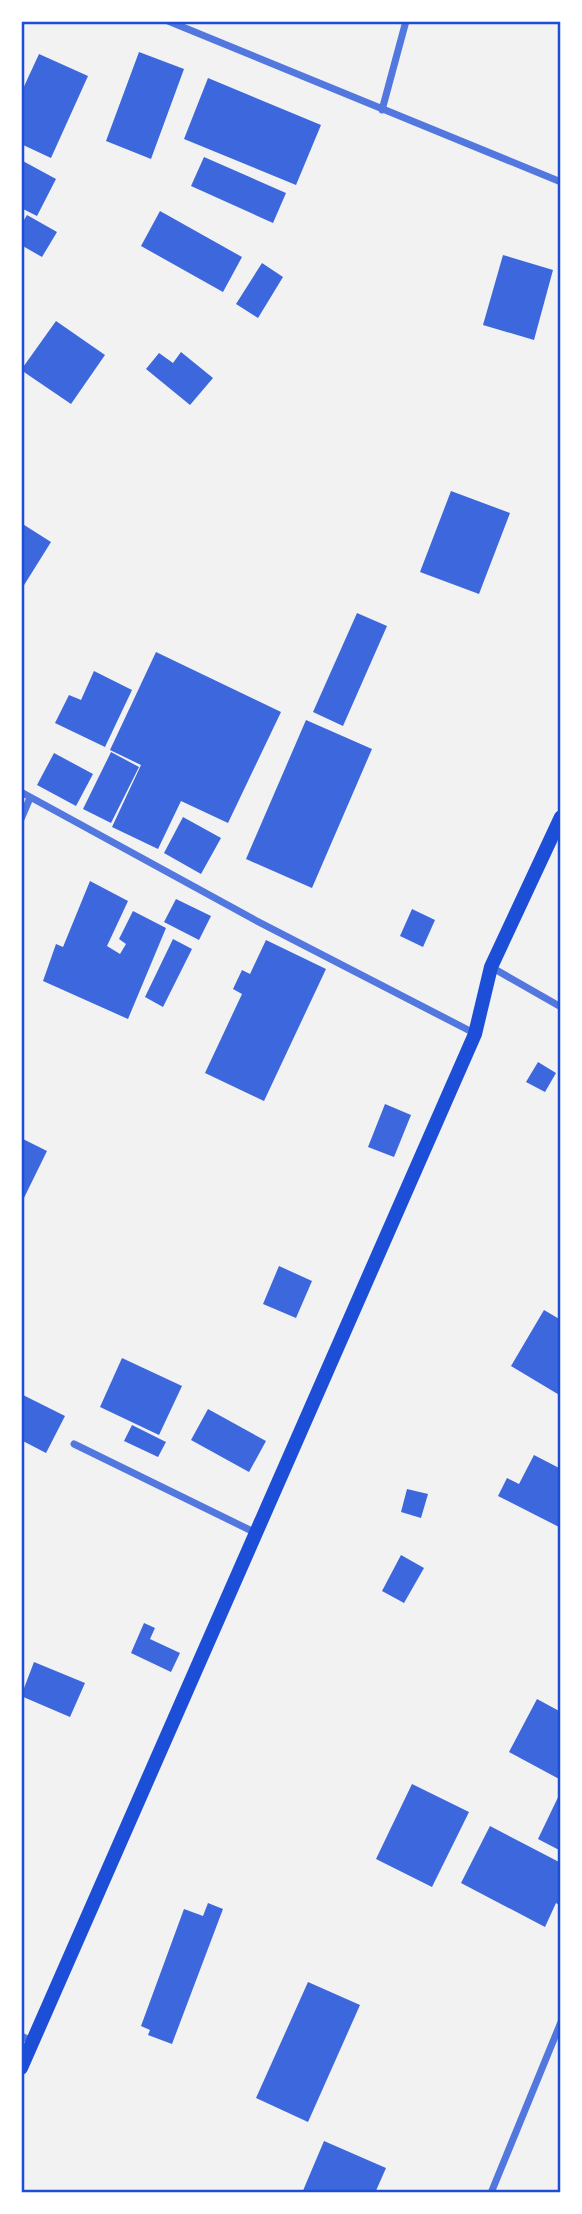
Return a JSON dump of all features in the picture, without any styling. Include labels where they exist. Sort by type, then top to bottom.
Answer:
[{"type":"main road","points":[[21,2068],[27,2039],[256,1533],[475,1034],[492,968],[561,817]]},
{"type":"street","points":[[168,21],[561,182]]},
{"type":"street","points":[[382,110],[406,21]]},
{"type":"street","points":[[21,792],[256,920],[475,1034]]},
{"type":"street","points":[[21,819],[30,798]]},
{"type":"street","points":[[492,968],[561,1007]]},
{"type":"street","points":[[74,1444],[256,1533]]},
{"type":"street","points":[[491,2193],[561,2022]]},
{"type":"building","points":[[139,52],[184,69],[151,159],[106,141]]},
{"type":"building","points":[[39,54],[88,76],[51,158],[21,144],[21,93]]},
{"type":"building","points":[[208,78],[321,125],[296,185],[184,139]]},
{"type":"building","points":[[204,157],[286,193],[273,223],[191,186]]},
{"type":"building","points":[[21,160],[56,179],[37,216],[21,208]]},
{"type":"building","points":[[160,211],[242,257],[223,292],[141,246]]},
{"type":"building","points":[[27,215],[57,232],[42,257],[21,245],[21,225]]},
{"type":"building","points":[[503,255],[553,270],[534,340],[483,325]]},
{"type":"building","points":[[262,263],[283,277],[258,318],[236,304]]},
{"type":"building","points":[[56,321],[105,355],[71,404],[21,370]]},
{"type":"building","points":[[181,352],[213,378],[190,405],[146,369],[159,353],[173,363]]},
{"type":"building","points":[[451,491],[510,513],[479,594],[420,572]]},
{"type":"building","points":[[21,523],[51,542],[21,590]]},
{"type":"building","points":[[357,613],[387,626],[343,726],[313,712]]},
{"type":"building","points":[[156,652],[281,712],[228,823],[181,801],[158,849],[112,827],[141,765],[110,750]]},
{"type":"building","points":[[94,671],[132,690],[105,747],[55,723],[69,695],[81,700]]},
{"type":"building","points":[[306,720],[372,749],[312,888],[246,859]]},
{"type":"building","points":[[111,752],[139,767],[111,823],[83,809]]},
{"type":"building","points":[[54,753],[93,774],[76,806],[37,785]]},
{"type":"building","points":[[183,817],[221,838],[201,874],[164,853]]},
{"type":"building","points":[[90,881],[128,901],[107,946],[120,954],[126,944],[119,939],[133,911],[166,928],[128,1019],[43,981],[56,944],[63,947]]},
{"type":"building","points":[[176,899],[211,916],[199,940],[164,922]]},
{"type":"building","points":[[412,909],[435,920],[423,947],[400,936]]},
{"type":"building","points":[[173,939],[192,949],[163,1007],[145,997]]},
{"type":"building","points":[[266,940],[326,969],[264,1101],[205,1073],[242,994],[233,989],[242,970],[250,974]]},
{"type":"building","points":[[538,1062],[556,1073],[545,1092],[526,1082]]},
{"type":"building","points":[[385,1104],[411,1115],[394,1157],[368,1147]]},
{"type":"building","points":[[21,1138],[47,1151],[21,1204]]},
{"type":"building","points":[[279,1266],[312,1281],[296,1318],[263,1304]]},
{"type":"building","points":[[544,1310],[561,1320],[561,1396],[511,1366]]},
{"type":"building","points":[[122,1358],[182,1386],[159,1435],[100,1407]]},
{"type":"building","points":[[21,1394],[65,1416],[46,1453],[21,1440]]},
{"type":"building","points":[[208,1409],[266,1441],[249,1472],[191,1440]]},
{"type":"building","points":[[132,1425],[166,1442],[158,1457],[124,1441]]},
{"type":"building","points":[[534,1455],[561,1469],[561,1528],[498,1496],[507,1478],[519,1484]]},
{"type":"building","points":[[407,1489],[428,1494],[421,1518],[401,1512]]},
{"type":"building","points":[[401,1555],[424,1568],[404,1603],[382,1591]]},
{"type":"building","points":[[144,1623],[155,1628],[150,1639],[180,1653],[171,1672],[131,1653]]},
{"type":"building","points":[[34,1662],[85,1683],[70,1717],[21,1696]]},
{"type":"building","points":[[537,1699],[561,1712],[561,1780],[509,1752]]},
{"type":"building","points":[[412,1784],[469,1812],[432,1887],[376,1859]]},
{"type":"building","points":[[561,1791],[561,1851],[538,1839]]},
{"type":"building","points":[[490,1826],[561,1863],[561,1906],[556,1903],[545,1927],[461,1883]]},
{"type":"building","points":[[208,1903],[223,1909],[172,2044],[148,2035],[150,2030],[141,2026],[184,1909],[203,1916]]},
{"type":"building","points":[[308,1982],[360,2005],[308,2122],[256,2098]]},
{"type":"building","points":[[324,2141],[386,2168],[375,2193],[302,2193]]}]
